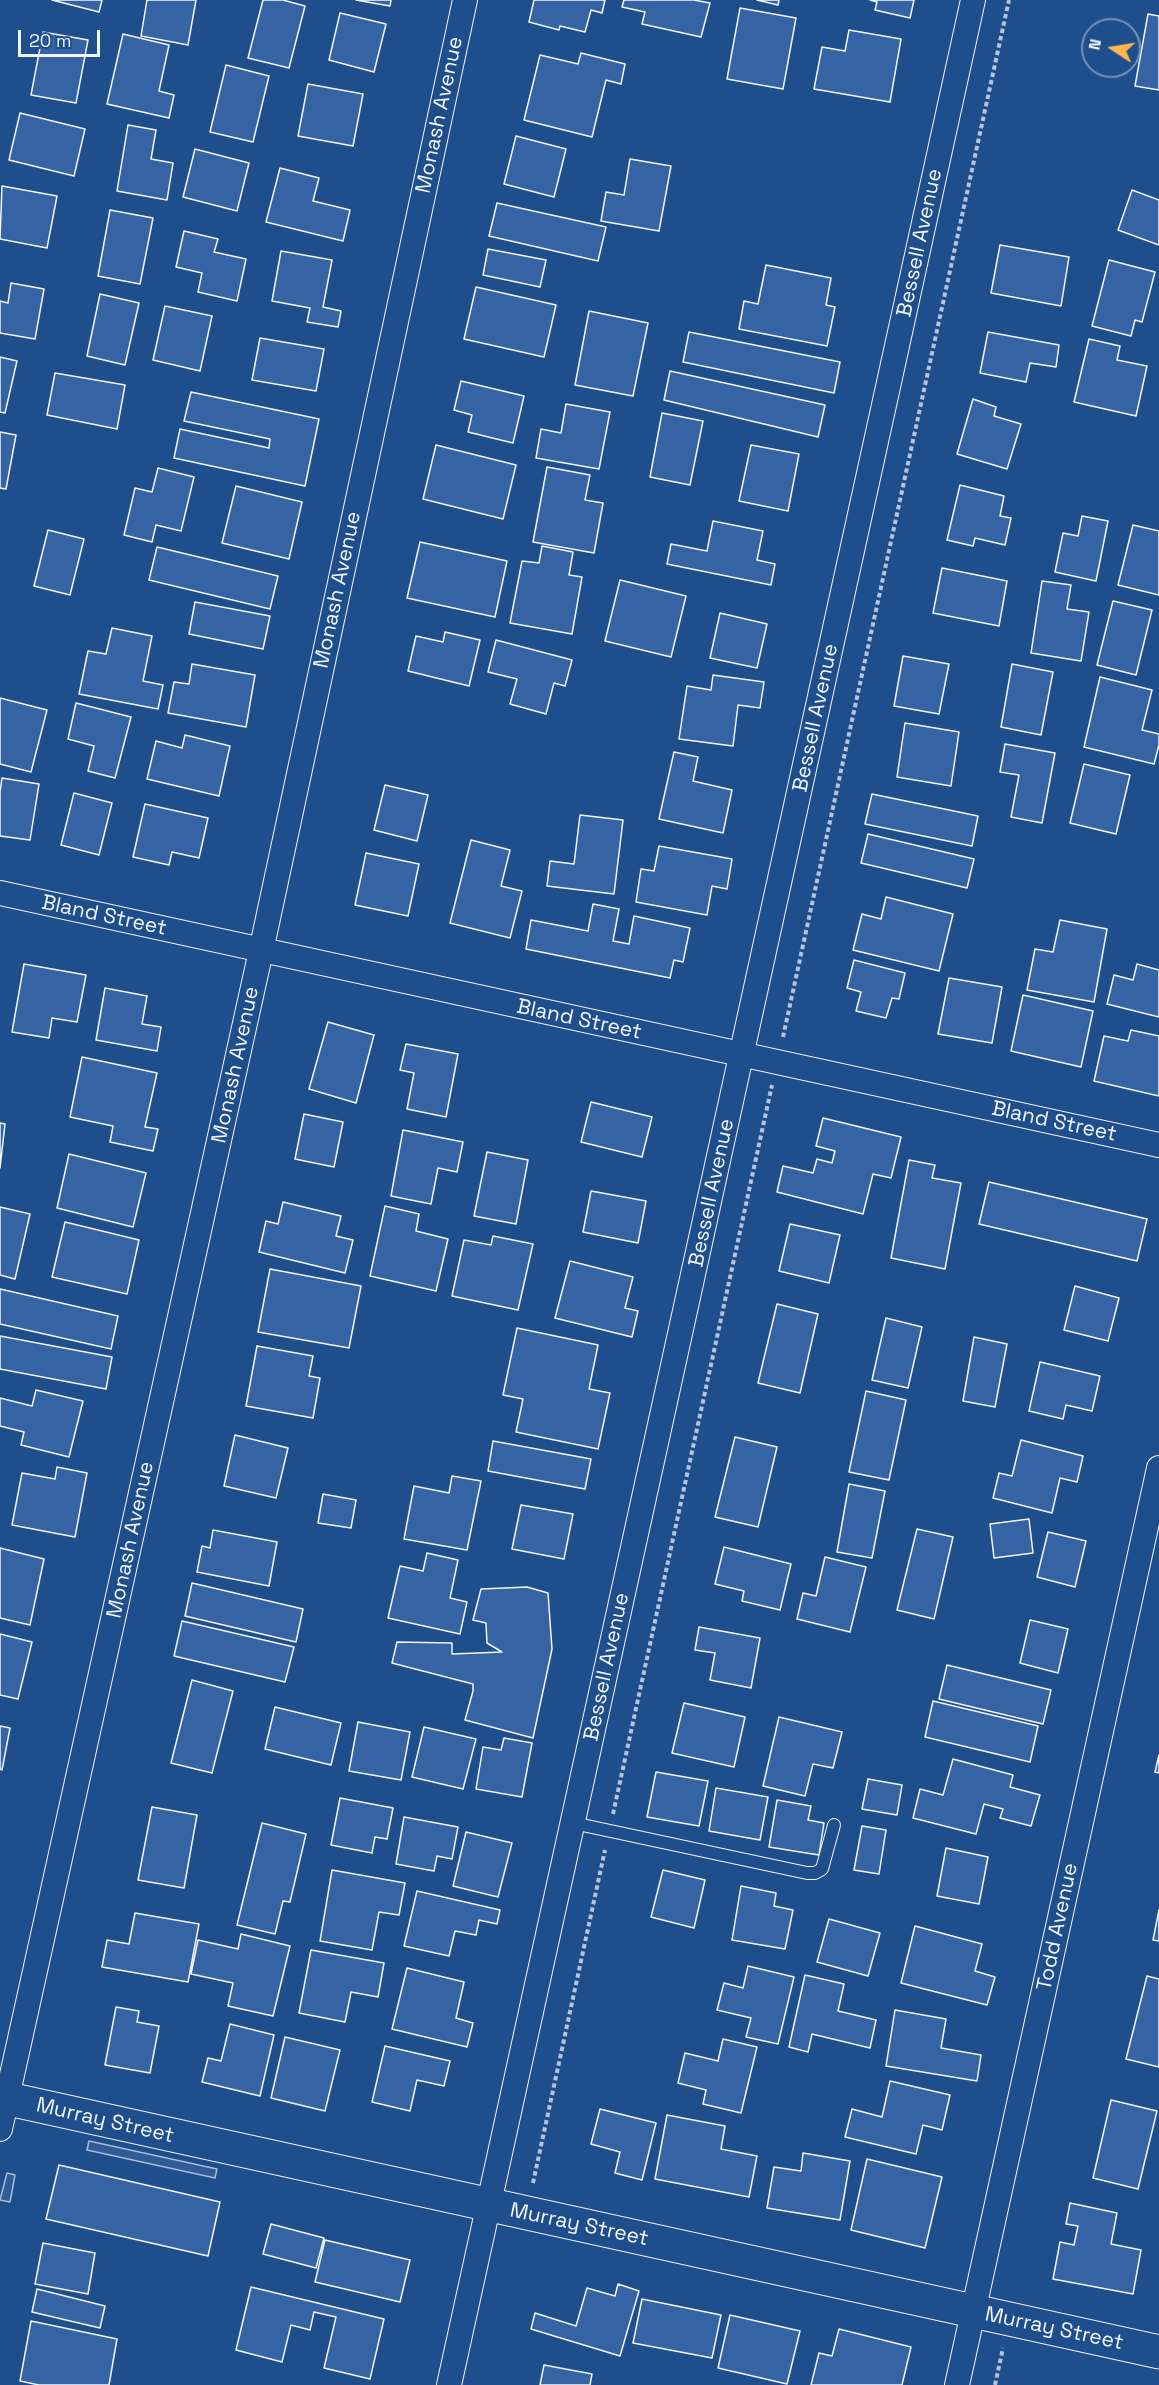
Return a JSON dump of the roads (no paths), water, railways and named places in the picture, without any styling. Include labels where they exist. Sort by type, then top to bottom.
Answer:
[{"type":"main road","name":"Murray Street","points":[[2,2108],[488,2205],[1159,2352]]},
{"type":"street","name":"Monash Avenue","points":[[2,2108],[261,951],[465,0]]},
{"type":"street","name":"Bessell Avenue","points":[[450,2385],[973,0]]},
{"type":"street","name":"Bland Street","points":[[0,893],[1159,1145]]},
{"type":"street","name":"Todd Avenue","points":[[957,2385],[1159,1468]]},
{"type":"lane","points":[[573,1823],[807,1873],[814,1873],[822,1869],[834,1825]]}]
